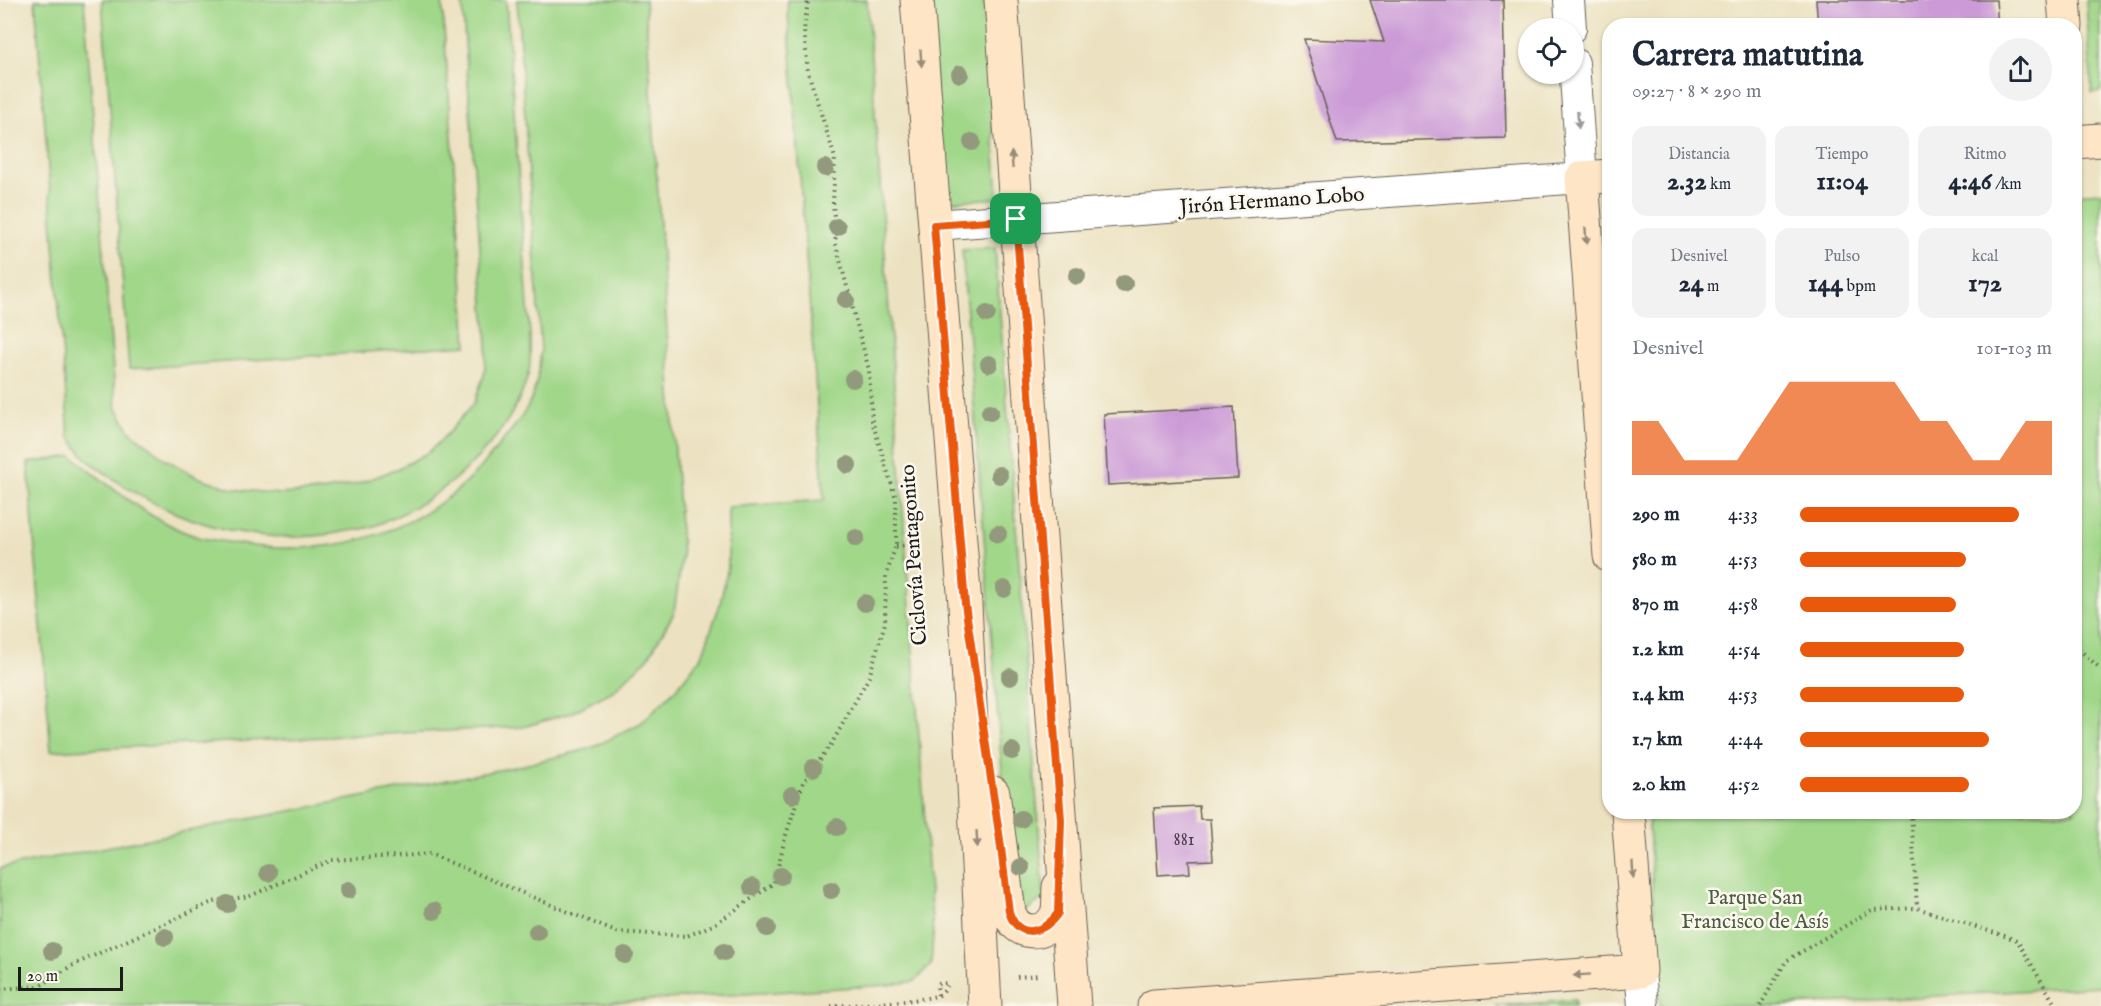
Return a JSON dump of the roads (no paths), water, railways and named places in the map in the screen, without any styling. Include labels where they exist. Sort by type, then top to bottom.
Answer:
[{"type":"main road","points":[[917,0],[965,604],[985,1006]]},
{"type":"main road","points":[[1001,0],[1074,1006]]},
{"type":"main road","points":[[2064,0],[2065,18]]},
{"type":"main road","points":[[2082,141],[2101,140]]},
{"type":"main road","points":[[1596,177],[1602,339]]},
{"type":"main road","points":[[965,604],[999,828],[1009,912],[1012,923],[1022,930],[1034,932],[1045,927],[1058,913],[1061,820]]},
{"type":"main road","points":[[1154,1006],[1640,971],[1629,819]]},
{"type":"street","points":[[1569,0],[1570,18]]},
{"type":"street","points":[[1578,84],[1596,177]]},
{"type":"street","name":"Jirón Hermano Lobo","points":[[934,225],[1596,177]]},
{"type":"street","points":[[1640,971],[1643,1006]]},
{"type":"park label","name":"Parque San Francisco de Asís","points":[[1755,909]]}]
